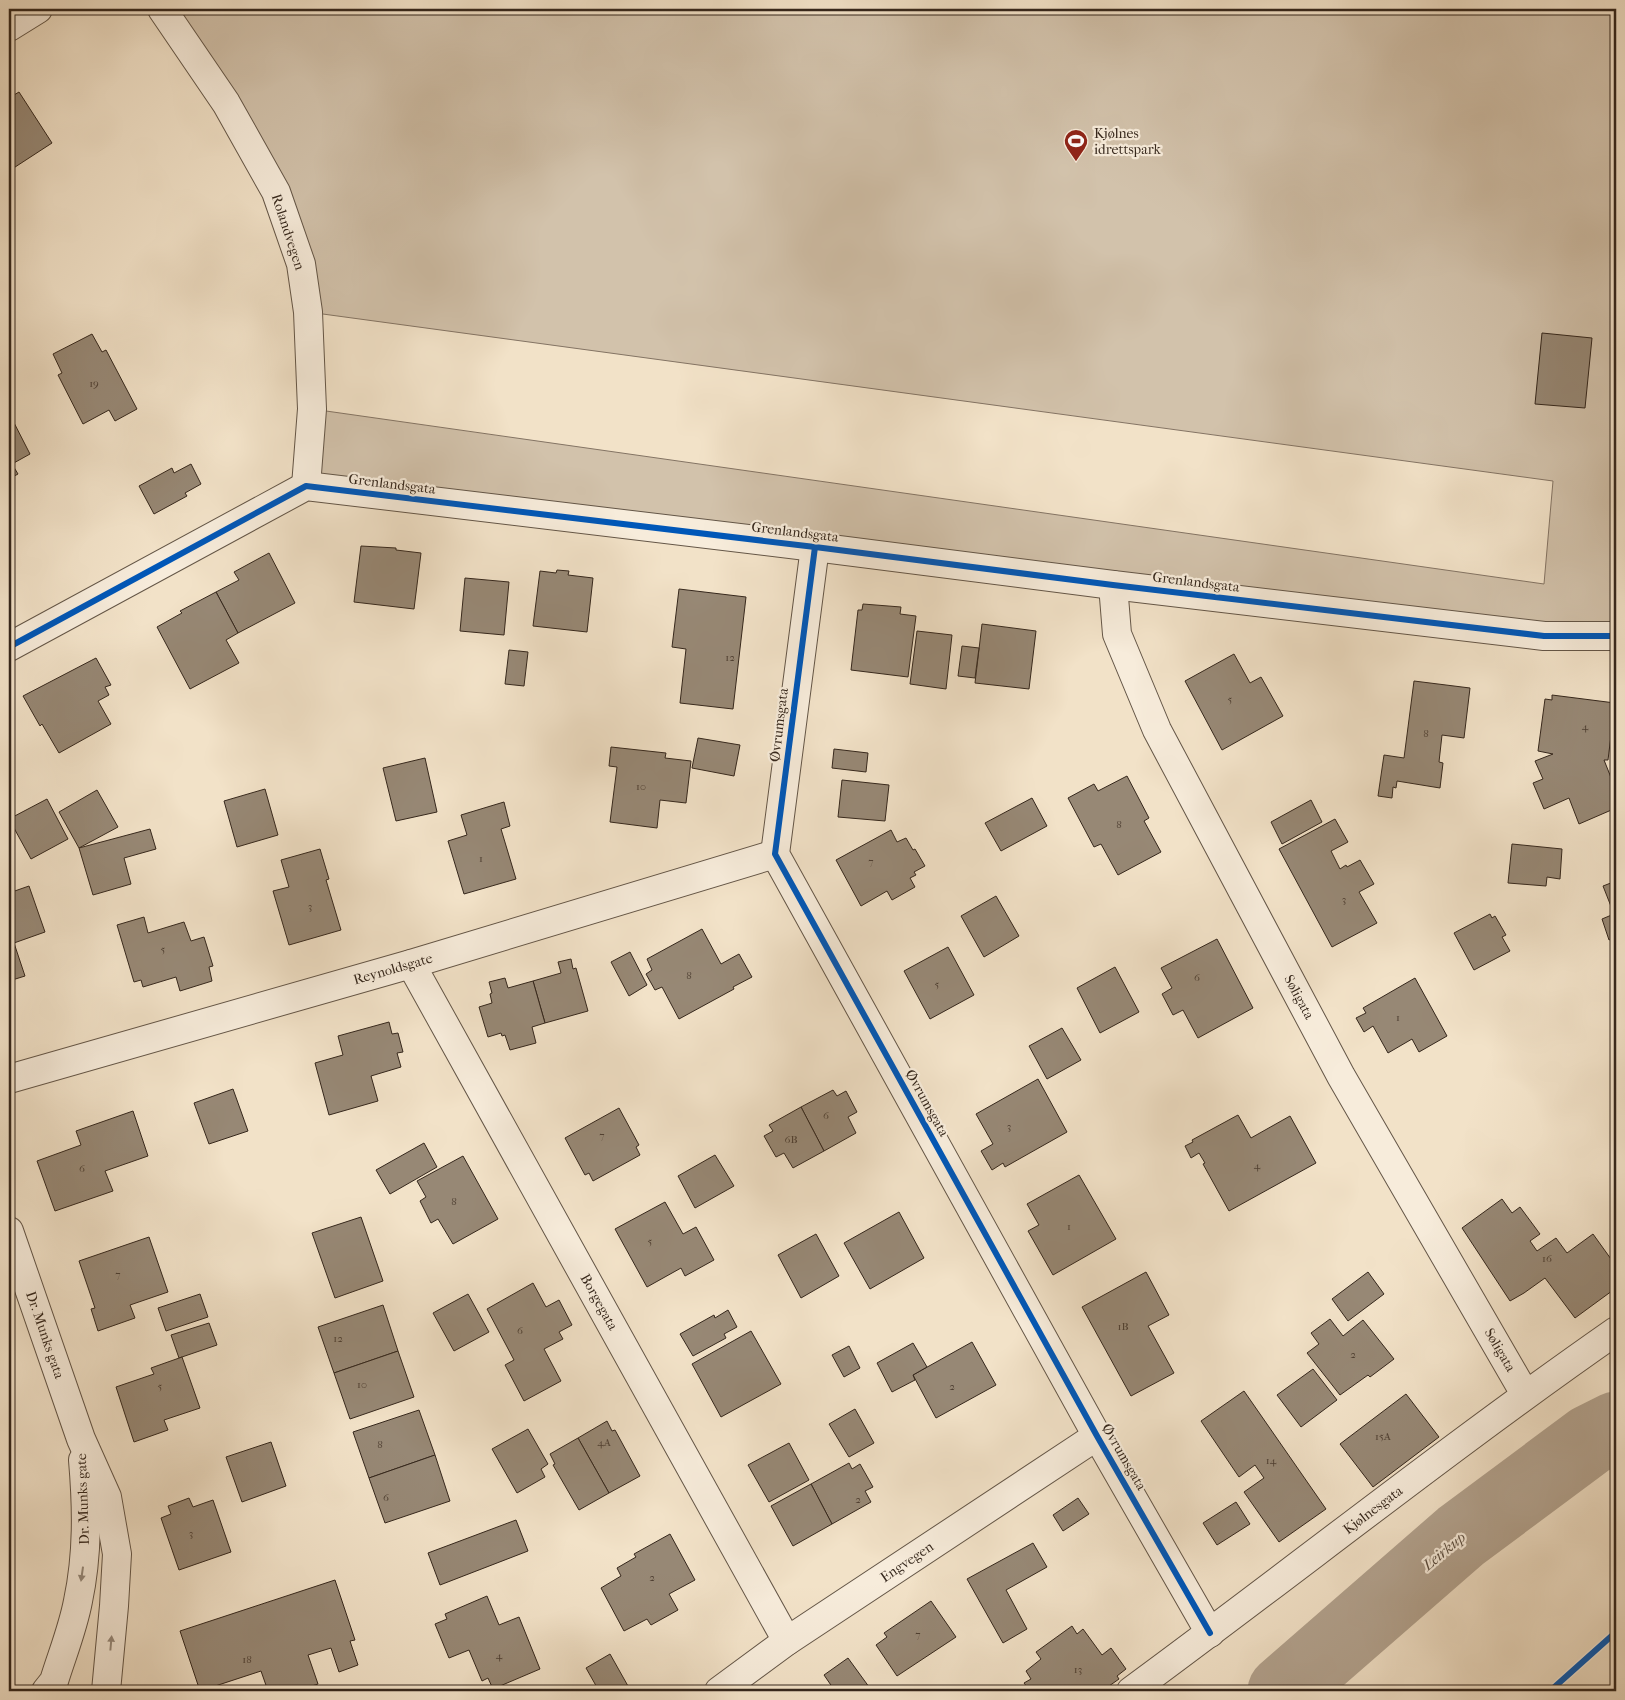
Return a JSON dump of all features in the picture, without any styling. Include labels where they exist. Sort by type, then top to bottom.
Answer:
[{"type":"street","points":[[9,27],[38,9]]},
{"type":"street","name":"Rolandvegen","points":[[162,9],[226,103],[276,192],[301,264],[308,312],[312,409],[306,486]]},
{"type":"street","points":[[9,647],[306,486]]},
{"type":"street","name":"Grenlandsgata","points":[[306,486],[1544,636],[1616,636]]},
{"type":"street","name":"Øvrumsgata","points":[[815,547],[775,854],[1097,1436],[1210,1633]]},
{"type":"street","name":"Søligata","points":[[1112,585],[1117,634],[1157,730],[1341,1076],[1525,1394]]},
{"type":"street","name":"Reynoldsgate","points":[[9,1079],[411,964],[775,854]]},
{"type":"street","name":"Borgegata","points":[[411,964],[787,1641]]},
{"type":"street","name":"Dr. Munks gata","points":[[9,1231],[81,1439]]},
{"type":"street","name":"Kjølnesgata","points":[[1131,1691],[1525,1394],[1616,1331]]},
{"type":"street","name":"Engvegen","points":[[719,1691],[787,1641],[1097,1436]]},
{"type":"street","name":"Dr. Munks gate","points":[[46,1691],[54,1681],[78,1602],[85,1554],[86,1501],[81,1439]]},
{"type":"street","name":"Dr. Munks gate","points":[[81,1439],[107,1497],[117,1554],[106,1691]]},
{"type":"shaded area","points":[[162,9],[1616,9],[1616,636],[306,486],[312,409],[1544,584],[1553,481],[308,312],[276,192]]},
{"type":"building","points":[[19,92],[52,143],[9,171],[9,98]]},
{"type":"building","points":[[1542,333],[1592,338],[1585,408],[1535,404]]},
{"type":"building","points":[[92,334],[102,352],[106,350],[137,409],[115,421],[109,410],[83,424],[58,375],[62,373],[53,354]]},
{"type":"building","points":[[9,413],[30,454],[12,464],[18,474],[9,479]]},
{"type":"building","points":[[191,464],[201,484],[185,493],[187,496],[154,514],[139,486],[172,468],[174,473]]},
{"type":"building","points":[[361,546],[396,548],[396,550],[421,553],[414,609],[354,602]]},
{"type":"building","points":[[269,553],[295,603],[238,633],[216,592],[239,580],[234,572]]},
{"type":"building","points":[[557,570],[569,571],[568,575],[593,578],[587,632],[533,626],[540,571],[556,573]]},
{"type":"building","points":[[465,578],[509,582],[504,635],[460,631]]},
{"type":"building","points":[[679,589],[746,597],[733,709],[680,703],[686,649],[672,647]]},
{"type":"building","points":[[216,592],[238,633],[226,640],[239,663],[190,689],[157,627],[182,613],[180,611]]},
{"type":"building","points":[[863,604],[901,607],[900,614],[916,616],[908,677],[851,670],[858,610],[862,610]]},
{"type":"building","points":[[982,624],[1036,631],[1029,689],[975,683]]},
{"type":"building","points":[[917,631],[952,635],[946,689],[910,684]]},
{"type":"building","points":[[962,646],[979,648],[975,678],[958,676]]},
{"type":"building","points":[[509,650],[528,652],[524,686],[505,684]]},
{"type":"building","points":[[1234,654],[1250,683],[1261,677],[1283,716],[1222,750],[1185,681]]},
{"type":"building","points":[[96,658],[111,685],[105,687],[109,695],[98,701],[111,724],[59,753],[42,724],[40,726],[23,696]]},
{"type":"building","points":[[1414,681],[1470,688],[1464,738],[1442,735],[1439,762],[1443,763],[1440,788],[1397,781],[1396,788],[1393,787],[1392,798],[1378,796],[1384,755],[1404,758]]},
{"type":"building","points":[[1552,695],[1615,703],[1608,760],[1604,760],[1616,790],[1616,808],[1579,824],[1569,798],[1544,809],[1533,783],[1543,779],[1535,761],[1553,754],[1538,751],[1545,699],[1552,700]]},
{"type":"building","points":[[698,738],[740,745],[734,776],[692,768]]},
{"type":"building","points":[[611,747],[666,753],[665,758],[691,761],[686,803],[660,800],[657,828],[610,822],[617,767],[609,766]]},
{"type":"building","points":[[834,749],[868,753],[866,772],[832,768]]},
{"type":"building","points":[[425,758],[437,812],[396,821],[383,768]]},
{"type":"building","points":[[1127,776],[1149,818],[1144,821],[1161,852],[1118,875],[1101,844],[1094,847],[1068,798],[1094,784],[1098,791]]},
{"type":"building","points":[[842,780],[889,785],[885,821],[838,817]]},
{"type":"building","points":[[265,789],[278,835],[237,847],[224,801]]},
{"type":"building","points":[[97,790],[118,827],[79,848],[59,812]]},
{"type":"building","points":[[1032,798],[1047,826],[1001,851],[985,823]]},
{"type":"building","points":[[47,799],[68,839],[31,859],[9,819]]},
{"type":"building","points":[[1311,800],[1322,822],[1282,844],[1271,822]]},
{"type":"building","points":[[504,802],[510,826],[501,829],[516,879],[464,894],[448,841],[467,835],[461,815]]},
{"type":"building","points":[[1335,819],[1348,842],[1331,851],[1340,869],[1360,860],[1374,884],[1359,892],[1377,923],[1332,947],[1279,849]]},
{"type":"building","points":[[150,829],[156,849],[124,858],[131,884],[93,895],[79,848]]},
{"type":"building","points":[[891,830],[897,842],[906,838],[925,866],[914,872],[916,875],[910,878],[915,887],[892,900],[887,891],[861,906],[836,860]]},
{"type":"building","points":[[1512,844],[1562,849],[1560,879],[1547,877],[1546,886],[1508,883]]},
{"type":"building","points":[[320,849],[329,879],[326,880],[341,930],[289,945],[273,891],[289,887],[281,860]]},
{"type":"building","points":[[1616,881],[1616,937],[1609,940],[1602,919],[1614,914],[1603,886]]},
{"type":"building","points":[[29,886],[45,932],[14,943],[25,976],[9,981],[9,893]]},
{"type":"building","points":[[996,896],[1019,936],[984,957],[961,916]]},
{"type":"building","points":[[1490,914],[1492,918],[1495,916],[1506,935],[1502,937],[1510,951],[1474,970],[1454,933]]},
{"type":"building","points":[[144,917],[148,933],[184,922],[191,941],[204,937],[213,966],[209,967],[212,981],[180,991],[176,977],[143,987],[141,980],[134,982],[117,925]]},
{"type":"building","points":[[702,929],[721,964],[739,954],[752,977],[679,1019],[662,987],[655,990],[646,974],[652,970],[647,959]]},
{"type":"building","points":[[1217,939],[1253,1008],[1198,1038],[1183,1010],[1173,1015],[1162,994],[1172,988],[1161,968]]},
{"type":"building","points":[[948,947],[974,995],[930,1019],[904,971]]},
{"type":"building","points":[[630,952],[647,985],[629,996],[611,962]]},
{"type":"building","points":[[571,959],[573,969],[576,968],[588,1011],[545,1023],[533,981],[561,973],[558,962]]},
{"type":"building","points":[[1115,967],[1139,1012],[1100,1033],[1077,988]]},
{"type":"building","points":[[505,978],[508,988],[533,981],[545,1023],[532,1027],[536,1043],[510,1050],[505,1035],[502,1036],[501,1033],[488,1037],[479,1007],[492,1003],[489,982]]},
{"type":"building","points":[[1415,978],[1447,1036],[1419,1052],[1412,1039],[1388,1053],[1373,1026],[1364,1032],[1356,1018],[1366,1013],[1363,1008]]},
{"type":"building","points":[[389,1022],[392,1034],[398,1033],[403,1052],[397,1053],[401,1067],[371,1076],[378,1101],[329,1115],[315,1063],[343,1055],[338,1036]]},
{"type":"building","points":[[1062,1028],[1081,1060],[1047,1079],[1029,1046]]},
{"type":"building","points":[[1038,1079],[1067,1132],[1005,1167],[1003,1163],[992,1170],[981,1151],[993,1144],[976,1114]]},
{"type":"building","points":[[233,1089],[248,1131],[209,1144],[194,1103]]},
{"type":"building","points":[[833,1090],[837,1096],[846,1091],[857,1112],[848,1117],[856,1133],[824,1151],[801,1107]]},
{"type":"building","points":[[801,1107],[824,1151],[793,1168],[784,1153],[776,1157],[764,1136],[773,1131],[769,1125]]},
{"type":"building","points":[[619,1108],[639,1145],[636,1147],[640,1155],[593,1181],[589,1173],[585,1175],[565,1138]]},
{"type":"building","points":[[133,1111],[148,1156],[105,1171],[113,1191],[55,1211],[37,1161],[81,1145],[76,1131]]},
{"type":"building","points":[[1238,1115],[1251,1138],[1290,1116],[1316,1163],[1229,1211],[1203,1164],[1205,1163],[1199,1153],[1191,1158],[1185,1146],[1193,1142],[1192,1140]]},
{"type":"building","points":[[424,1143],[437,1167],[390,1194],[376,1170]]},
{"type":"building","points":[[715,1155],[734,1186],[695,1208],[678,1176]]},
{"type":"building","points":[[463,1156],[498,1219],[453,1244],[438,1219],[431,1223],[420,1201],[426,1197],[417,1181]]},
{"type":"building","points":[[1079,1175],[1116,1239],[1053,1275],[1028,1231],[1039,1225],[1027,1204]]},
{"type":"building","points":[[1502,1199],[1512,1213],[1520,1207],[1540,1234],[1530,1241],[1537,1251],[1556,1238],[1567,1253],[1593,1234],[1616,1266],[1616,1288],[1575,1318],[1545,1278],[1510,1301],[1462,1228]]},
{"type":"building","points":[[665,1202],[683,1234],[696,1227],[714,1260],[685,1276],[681,1268],[647,1287],[615,1229]]},
{"type":"building","points":[[899,1212],[924,1258],[870,1289],[844,1243]]},
{"type":"building","points":[[361,1217],[383,1281],[335,1298],[312,1233]]},
{"type":"building","points":[[816,1234],[839,1276],[801,1298],[778,1255]]},
{"type":"building","points":[[149,1237],[168,1292],[130,1305],[135,1318],[98,1331],[91,1309],[95,1308],[79,1261]]},
{"type":"building","points":[[1146,1272],[1169,1315],[1148,1326],[1174,1373],[1131,1396],[1082,1307]]},
{"type":"building","points":[[1368,1272],[1384,1294],[1348,1321],[1332,1299]]},
{"type":"building","points":[[533,1283],[546,1307],[559,1300],[572,1325],[559,1332],[563,1339],[544,1349],[561,1381],[524,1401],[505,1365],[514,1360],[487,1309]]},
{"type":"building","points":[[200,1294],[208,1317],[166,1331],[158,1308]]},
{"type":"building","points":[[468,1294],[489,1332],[454,1351],[433,1313]]},
{"type":"building","points":[[383,1305],[398,1351],[334,1373],[318,1327]]},
{"type":"building","points":[[728,1310],[737,1327],[724,1334],[726,1338],[693,1356],[680,1334],[714,1315],[715,1318]]},
{"type":"building","points":[[1330,1319],[1343,1336],[1363,1320],[1394,1359],[1370,1377],[1368,1375],[1340,1395],[1307,1353],[1319,1344],[1311,1333]]},
{"type":"building","points":[[209,1323],[217,1345],[179,1358],[171,1335]]},
{"type":"building","points":[[751,1331],[781,1384],[721,1417],[692,1364]]},
{"type":"building","points":[[972,1342],[996,1385],[936,1418],[913,1375]]},
{"type":"building","points":[[913,1343],[927,1367],[913,1375],[915,1380],[892,1392],[877,1363]]},
{"type":"building","points":[[849,1346],[860,1368],[844,1377],[832,1355]]},
{"type":"building","points":[[398,1351],[414,1397],[350,1419],[334,1373]]},
{"type":"building","points":[[182,1357],[200,1408],[164,1420],[168,1430],[134,1442],[116,1387],[154,1374],[151,1368]]},
{"type":"building","points":[[1313,1369],[1337,1400],[1301,1427],[1277,1395]]},
{"type":"building","points":[[1244,1391],[1326,1509],[1279,1542],[1244,1492],[1264,1478],[1255,1465],[1239,1477],[1201,1421]]},
{"type":"building","points":[[1406,1394],[1439,1437],[1373,1487],[1340,1444]]},
{"type":"building","points":[[855,1409],[874,1443],[849,1457],[829,1424]]},
{"type":"building","points":[[419,1410],[435,1455],[369,1478],[353,1432]]},
{"type":"building","points":[[607,1421],[612,1431],[615,1430],[640,1476],[609,1493],[578,1438]]},
{"type":"building","points":[[528,1429],[548,1464],[541,1469],[545,1477],[517,1493],[492,1449]]},
{"type":"building","points":[[578,1438],[609,1493],[579,1510],[553,1465],[555,1464],[550,1454]]},
{"type":"building","points":[[271,1442],[286,1486],[242,1502],[226,1457]]},
{"type":"building","points":[[789,1443],[809,1480],[769,1502],[748,1465]]},
{"type":"building","points":[[435,1455],[450,1501],[385,1523],[369,1478]]},
{"type":"building","points":[[849,1463],[852,1469],[860,1464],[873,1487],[865,1491],[871,1502],[832,1524],[811,1484]]},
{"type":"building","points":[[811,1484],[832,1524],[793,1546],[771,1506]]},
{"type":"building","points":[[189,1498],[193,1507],[213,1500],[231,1552],[179,1570],[161,1518],[171,1514],[168,1506]]},
{"type":"building","points":[[1078,1498],[1089,1514],[1063,1531],[1053,1515]]},
{"type":"building","points":[[1236,1502],[1250,1524],[1217,1545],[1203,1523]]},
{"type":"building","points":[[516,1520],[528,1551],[440,1585],[428,1553]]},
{"type":"building","points":[[670,1534],[695,1580],[669,1594],[678,1610],[651,1625],[647,1619],[624,1631],[601,1588],[621,1576],[617,1568],[636,1557],[634,1554]]},
{"type":"building","points":[[1033,1543],[1047,1567],[1006,1590],[1027,1629],[1003,1643],[967,1579]]},
{"type":"building","points":[[335,1580],[355,1640],[350,1641],[358,1665],[339,1672],[331,1648],[308,1655],[318,1684],[296,1691],[268,1691],[261,1671],[200,1691],[180,1631]]},
{"type":"building","points":[[487,1596],[499,1625],[519,1617],[540,1669],[493,1689],[488,1678],[482,1681],[469,1650],[449,1658],[435,1624],[447,1619],[445,1614]]},
{"type":"building","points":[[931,1601],[956,1637],[897,1676],[876,1645],[887,1637],[884,1633]]},
{"type":"building","points":[[1072,1626],[1077,1634],[1083,1629],[1102,1655],[1111,1648],[1126,1669],[1117,1676],[1119,1679],[1102,1691],[1030,1691],[1024,1683],[1031,1679],[1026,1671],[1041,1659],[1036,1652]]},
{"type":"building","points":[[610,1654],[628,1686],[619,1691],[599,1691],[586,1668]]},
{"type":"building","points":[[848,1658],[872,1691],[835,1691],[824,1675]]},
{"type":"waterway","name":"Leirkup","points":[[1283,1691],[1461,1536],[1590,1440],[1616,1427]]},
{"type":"cycle path","points":[[9,647],[306,486],[1544,636],[1616,636]]},
{"type":"cycle path","points":[[815,547],[775,854],[1097,1436],[1210,1633]]},
{"type":"cycle path","points":[[1550,1691],[1616,1632]]},
{"type":"place","name":"Kjølnes idrettspark","points":[[1076,162]]}]
